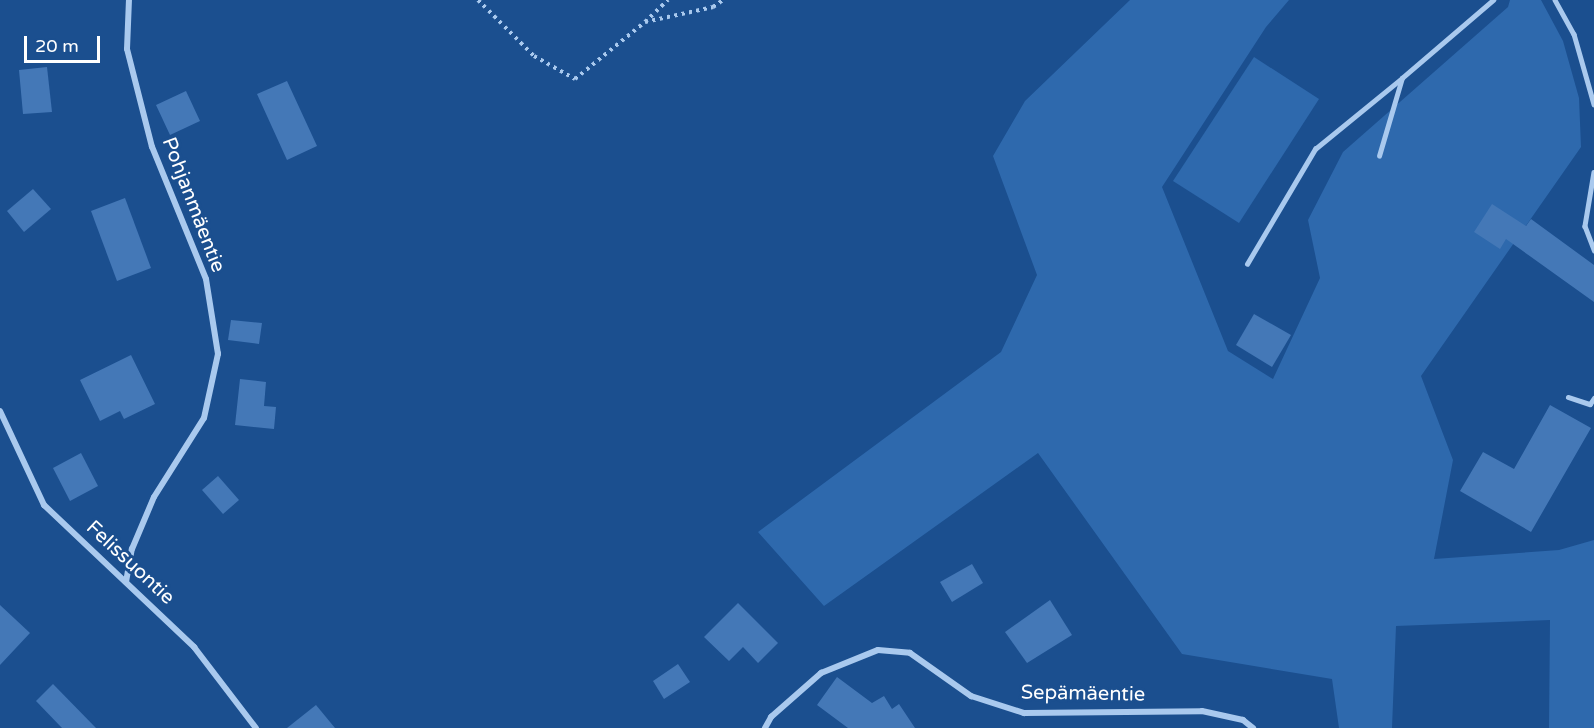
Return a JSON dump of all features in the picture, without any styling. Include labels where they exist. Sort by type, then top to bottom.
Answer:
[{"type":"street","name":"Pohjanmäentie","points":[[126,582],[132,549],[154,497],[204,418],[218,354],[206,279],[152,147],[130,60],[129,0]]},
{"type":"street","name":"Felissuontie","points":[[0,411],[44,505],[194,646],[256,728]]},
{"type":"street","name":"Sepämäentie","points":[[765,728],[771,717],[820,673],[878,650],[910,653],[971,696],[1024,713],[1202,711],[1243,720],[1253,728]]},
{"type":"lane","points":[[1248,264],[1315,149],[1493,0]]},
{"type":"lane","points":[[1555,0],[1574,34],[1594,104]]},
{"type":"lane","points":[[1379,156],[1402,78]]},
{"type":"lane","points":[[1594,172],[1585,226],[1594,250]]},
{"type":"lane","points":[[1568,397],[1590,404],[1594,398]]},
{"type":"path","points":[[478,0],[534,56],[575,79],[645,22],[668,0]]},
{"type":"path","points":[[645,22],[713,7],[723,0]]},
{"type":"shaded area","points":[[1130,0],[1289,0],[1266,27],[1162,187],[1228,351],[1273,379],[1320,278],[1308,220],[1343,152],[1508,7],[1510,0],[1541,0],[1563,41],[1579,98],[1581,147],[1421,376],[1453,460],[1434,559],[1559,550],[1594,540],[1594,728],[1549,728],[1550,620],[1396,626],[1392,728],[1339,728],[1332,679],[1182,654],[1038,453],[824,606],[758,532],[1001,352],[1037,275],[993,156],[1025,101]]},
{"type":"shaded area","points":[[1254,57],[1319,99],[1239,223],[1173,181]]},
{"type":"building","points":[[47,67],[52,112],[23,114],[19,70]]},
{"type":"building","points":[[287,81],[317,146],[287,160],[257,94]]},
{"type":"building","points":[[186,91],[200,121],[170,135],[156,105]]},
{"type":"building","points":[[33,189],[51,209],[24,232],[7,211]]},
{"type":"building","points":[[125,198],[151,268],[117,281],[91,211]]},
{"type":"building","points":[[1492,204],[1526,226],[1531,219],[1594,265],[1594,302],[1506,239],[1500,249],[1474,232]]},
{"type":"building","points":[[1254,314],[1291,335],[1272,367],[1236,345]]},
{"type":"building","points":[[231,320],[262,323],[259,344],[228,340]]},
{"type":"building","points":[[131,355],[155,404],[124,419],[120,411],[100,421],[80,380]]},
{"type":"building","points":[[240,379],[266,382],[264,406],[276,407],[274,429],[235,425]]},
{"type":"building","points":[[1550,405],[1591,428],[1531,532],[1460,491],[1483,452],[1514,469]]},
{"type":"building","points":[[81,453],[98,486],[70,501],[53,468]]},
{"type":"building","points":[[218,476],[239,500],[223,514],[202,490]]},
{"type":"building","points":[[972,564],[983,583],[952,602],[940,582]]},
{"type":"building","points":[[1050,600],[1072,635],[1027,663],[1005,632]]},
{"type":"building","points":[[738,603],[778,643],[758,663],[743,647],[729,661],[704,637]]},
{"type":"building","points":[[0,605],[30,633],[0,665]]},
{"type":"building","points":[[678,664],[690,682],[664,699],[653,681]]},
{"type":"building","points":[[837,677],[872,703],[884,696],[892,709],[899,704],[915,728],[848,728],[817,705]]},
{"type":"building","points":[[53,684],[96,728],[62,728],[36,701]]},
{"type":"building","points":[[316,705],[335,728],[287,728]]}]
